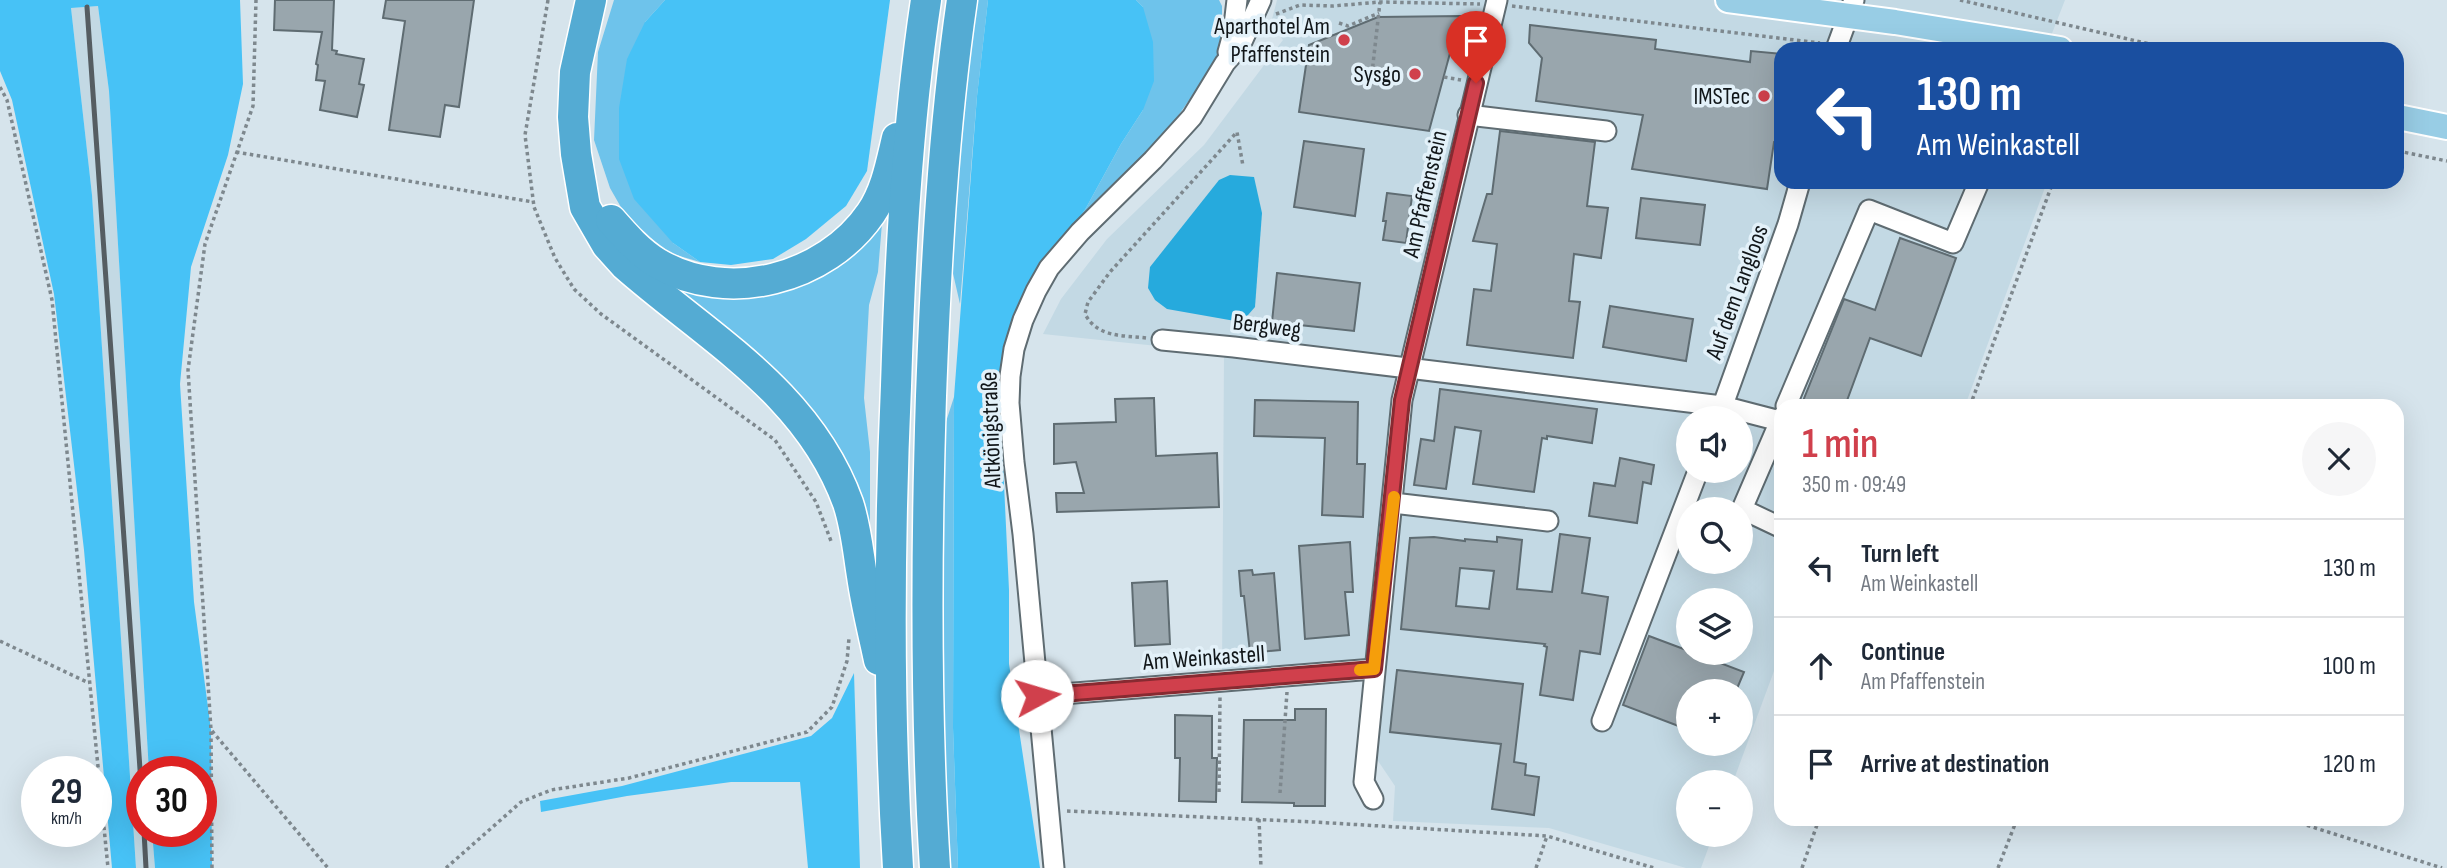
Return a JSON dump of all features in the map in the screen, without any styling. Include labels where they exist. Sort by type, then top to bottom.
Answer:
[{"type":"highway","points":[[898,868],[891,708],[892,479],[900,281],[918,53],[926,0]]},
{"type":"highway","points":[[935,868],[928,677],[928,486],[935,282],[953,62],[962,0]]},
{"type":"highway","points":[[590,2],[575,72],[573,117],[585,207],[607,245],[625,265],[750,366],[810,429],[831,463],[848,504],[858,542],[869,616],[891,708]]},
{"type":"highway","points":[[583,186],[636,247],[674,272],[713,282],[737,282],[768,280],[803,270],[839,248],[855,234],[873,211],[886,182],[918,53]]},
{"type":"main road","points":[[1728,0],[1851,8],[2024,42]]},
{"type":"main road","points":[[2404,118],[2447,127]]},
{"type":"street","name":"Altkönigstraße","points":[[1054,868],[1009,403],[1014,349],[1035,291],[1057,258],[1184,126],[1207,96],[1225,63],[1240,46],[1261,0]]},
{"type":"street","name":"Altkönigstraße","points":[[1225,63],[1233,34],[1236,1]]},
{"type":"street","name":"Am Pfaffenstein","points":[[1393,503],[1402,400],[1496,3]]},
{"type":"street","points":[[1838,42],[1851,8]]},
{"type":"street","points":[[1468,115],[1606,131]]},
{"type":"street","name":"Auf dem Langloos","points":[[1722,406],[1788,224],[1798,189]]},
{"type":"street","points":[[1789,399],[1869,210],[1953,243],[1976,189]]},
{"type":"street","name":"Bergweg","points":[[1162,340],[1409,369],[1677,406]]},
{"type":"street","name":"Bergweg","points":[[1753,414],[1774,415]]},
{"type":"street","points":[[1774,434],[1742,509],[1774,524]]},
{"type":"street","points":[[1602,721],[1694,483]]},
{"type":"street","points":[[1373,799],[1364,782],[1393,503],[1548,521]]},
{"type":"street","name":"Am Weinkastell","points":[[1037,696],[1374,669]]},
{"type":"path","points":[[212,868],[211,730],[188,370],[205,244],[253,106],[256,0]]},
{"type":"path","points":[[548,0],[525,135],[533,202],[555,258],[574,289],[601,314],[775,440],[816,502],[835,551]]},
{"type":"path","points":[[1960,0],[2141,42]]},
{"type":"path","points":[[1364,72],[1372,74],[1379,13],[1377,2]]},
{"type":"path","points":[[1272,17],[1300,5],[1332,6],[1377,2],[1496,3],[1804,42]]},
{"type":"path","points":[[1339,23],[1348,26],[1379,13]]},
{"type":"path","points":[[0,87],[7,100],[51,300],[108,868]]},
{"type":"path","points":[[1162,340],[1106,333],[1091,325],[1085,314],[1088,302],[1110,272],[1237,132],[1243,166]]},
{"type":"path","points":[[236,152],[533,202]]},
{"type":"path","points":[[2404,152],[2447,161]]},
{"type":"path","points":[[1973,399],[2050,189]]},
{"type":"path","points":[[446,868],[521,802],[551,790],[629,778],[807,732],[832,707],[847,661],[849,633]]},
{"type":"path","points":[[0,641],[89,684]]},
{"type":"path","points":[[1280,793],[1288,676]]},
{"type":"path","points":[[1219,792],[1220,681]]},
{"type":"path","points":[[211,730],[328,868]]},
{"type":"path","points":[[1048,811],[1547,836],[1654,868]]},
{"type":"path","points":[[1259,820],[1261,868]]},
{"type":"path","points":[[1802,868],[1817,826]]},
{"type":"path","points":[[1998,868],[2014,826]]},
{"type":"path","points":[[2309,826],[2442,868]]},
{"type":"path","points":[[1536,868],[1547,836]]},
{"type":"shaded area","points":[[0,0],[240,0],[243,84],[228,155],[191,267],[180,384],[194,602],[211,730],[211,756],[148,756],[109,91],[98,6],[71,8],[92,195],[129,756],[126,756],[126,847],[135,847],[136,868],[112,868],[112,756],[102,756],[84,550],[54,294],[12,100],[0,71]]},
{"type":"shaded area","points":[[614,0],[665,0],[645,22],[673,243],[700,262],[659,250],[630,223],[610,188],[594,140],[598,52]]},
{"type":"shaded area","points":[[665,0],[890,0],[867,171],[846,206],[806,239],[773,259],[731,265],[700,262],[673,243],[634,199],[619,159],[619,108],[627,59],[645,22]]},
{"type":"shaded area","points":[[976,0],[988,0],[977,96],[960,304],[952,269],[959,165]]},
{"type":"shaded area","points":[[988,0],[1136,0],[1143,7],[1153,42],[1154,81],[1143,110],[1086,208],[1016,313],[1002,355],[1000,399],[1009,590],[1009,664],[1040,868],[958,868],[953,728],[954,397],[977,96]]},
{"type":"shaded area","points":[[1136,0],[1219,0],[1222,6],[1222,29],[1217,60],[1169,129],[1067,235],[1086,208],[1143,110],[1143,7]]},
{"type":"shaded area","points":[[1277,0],[2065,0],[2051,36],[2033,42],[1774,42],[1774,189],[2044,189],[1968,399],[1774,399],[1774,671],[1753,728],[1753,679],[1676,679],[1676,756],[1743,756],[1737,770],[1676,770],[1676,847],[1709,847],[1701,868],[1686,868],[1549,828],[1393,821],[1395,786],[1372,752],[1382,657],[1222,673],[1224,353],[1043,334],[1061,299],[1107,239],[1204,145],[1283,40],[1271,23]]},
{"type":"shaded area","points":[[98,6],[109,91],[148,756],[129,756],[92,195],[71,8]]},
{"type":"shaded area","points":[[1230,175],[1254,177],[1262,213],[1255,307],[1248,315],[1235,321],[1167,309],[1155,300],[1148,288],[1150,267],[1219,180]]},
{"type":"shaded area","points":[[883,211],[878,272],[869,305],[864,398],[870,452],[870,539],[834,454],[618,245],[739,293]]},
{"type":"shaded area","points":[[954,397],[953,728],[958,868],[948,868],[943,725],[943,431]]},
{"type":"shaded area","points":[[854,673],[860,868],[808,868],[800,782],[731,782],[627,796],[541,812],[540,801],[622,786],[811,736],[832,718]]},
{"type":"shaded area","points":[[135,847],[153,847],[155,868],[136,868]]},
{"type":"shaded area","points":[[153,847],[212,847],[212,868],[155,868]]},
{"type":"building","points":[[275,0],[334,0],[332,50],[337,51],[336,54],[364,59],[359,84],[364,85],[357,117],[320,110],[325,81],[316,80],[316,64],[322,32],[274,30]]},
{"type":"building","points":[[386,0],[474,0],[459,107],[445,105],[440,137],[389,130],[405,21],[383,18]]},
{"type":"building","name":"Sysgo","points":[[1460,16],[1429,131],[1299,112],[1309,45],[1378,17]]},
{"type":"building","points":[[1530,25],[1656,40],[1655,49],[1750,62],[1751,51],[1774,53],[1774,142],[1767,189],[1632,169],[1643,115],[1536,101],[1542,58],[1529,43]]},
{"type":"building","points":[[1500,131],[1595,142],[1587,206],[1608,208],[1601,258],[1574,254],[1569,301],[1580,302],[1573,358],[1467,345],[1474,289],[1491,291],[1497,244],[1473,241],[1487,194],[1492,194]]},
{"type":"building","points":[[1304,141],[1364,149],[1355,216],[1294,207]]},
{"type":"building","points":[[1387,193],[1412,196],[1406,243],[1383,240]]},
{"type":"building","points":[[1641,198],[1705,205],[1700,245],[1636,238]]},
{"type":"building","points":[[1900,238],[1956,258],[1921,356],[1870,338],[1848,399],[1804,399],[1844,299],[1875,310]]},
{"type":"building","points":[[1277,273],[1360,283],[1354,331],[1272,322]]},
{"type":"building","points":[[1610,306],[1693,319],[1686,361],[1603,347]]},
{"type":"building","points":[[1440,389],[1597,409],[1592,443],[1547,436],[1547,439],[1542,438],[1534,492],[1473,484],[1481,431],[1455,427],[1446,489],[1414,485],[1421,439],[1434,441]]},
{"type":"building","points":[[1154,398],[1156,456],[1217,453],[1219,507],[1057,512],[1056,493],[1084,493],[1076,462],[1054,464],[1054,424],[1116,422],[1115,399]]},
{"type":"building","points":[[1255,400],[1358,402],[1357,464],[1365,464],[1363,517],[1322,515],[1325,438],[1254,436]]},
{"type":"building","points":[[1620,458],[1654,465],[1651,484],[1643,482],[1637,523],[1589,516],[1594,483],[1615,486]]},
{"type":"building","points":[[1560,534],[1590,538],[1582,593],[1608,597],[1600,654],[1580,651],[1573,700],[1540,695],[1547,647],[1545,644],[1401,629],[1410,538],[1434,537],[1497,542],[1497,537],[1522,540],[1517,589],[1552,592]],"holes":[[[1460,568],[1494,571],[1489,609],[1456,606]]]},
{"type":"building","points":[[1350,542],[1353,592],[1345,592],[1349,635],[1305,639],[1299,546]]},
{"type":"building","points":[[1252,570],[1253,575],[1274,573],[1280,650],[1250,653],[1239,571]]},
{"type":"building","points":[[1167,581],[1170,644],[1135,646],[1132,583]]},
{"type":"building","points":[[1649,636],[1676,646],[1676,665],[1726,665],[1744,672],[1741,679],[1676,679],[1676,725],[1623,705]]},
{"type":"building","points":[[1397,670],[1523,684],[1514,762],[1526,764],[1525,775],[1539,777],[1534,815],[1492,809],[1501,744],[1390,732]]},
{"type":"building","points":[[1295,709],[1326,709],[1325,806],[1242,802],[1244,720],[1295,720]]},
{"type":"building","points":[[1175,715],[1212,716],[1212,758],[1217,758],[1216,802],[1179,801],[1180,758],[1175,758]]},
{"type":"railway","points":[[87,7],[139,756]]},
{"type":"railway","points":[[145,847],[146,868]]},
{"type":"slow traffic","points":[[1360,670],[1374,669],[1394,497]]},
{"type":"place","name":"Aparthotel Am Pfaffenstein","points":[[1344,40]]},
{"type":"place","name":"Sysgo","points":[[1415,74]]},
{"type":"place","name":"IMSTec","points":[[1764,96]]},
{"type":"route","points":[[1037,696],[1374,669],[1402,400],[1476,83]]}]
